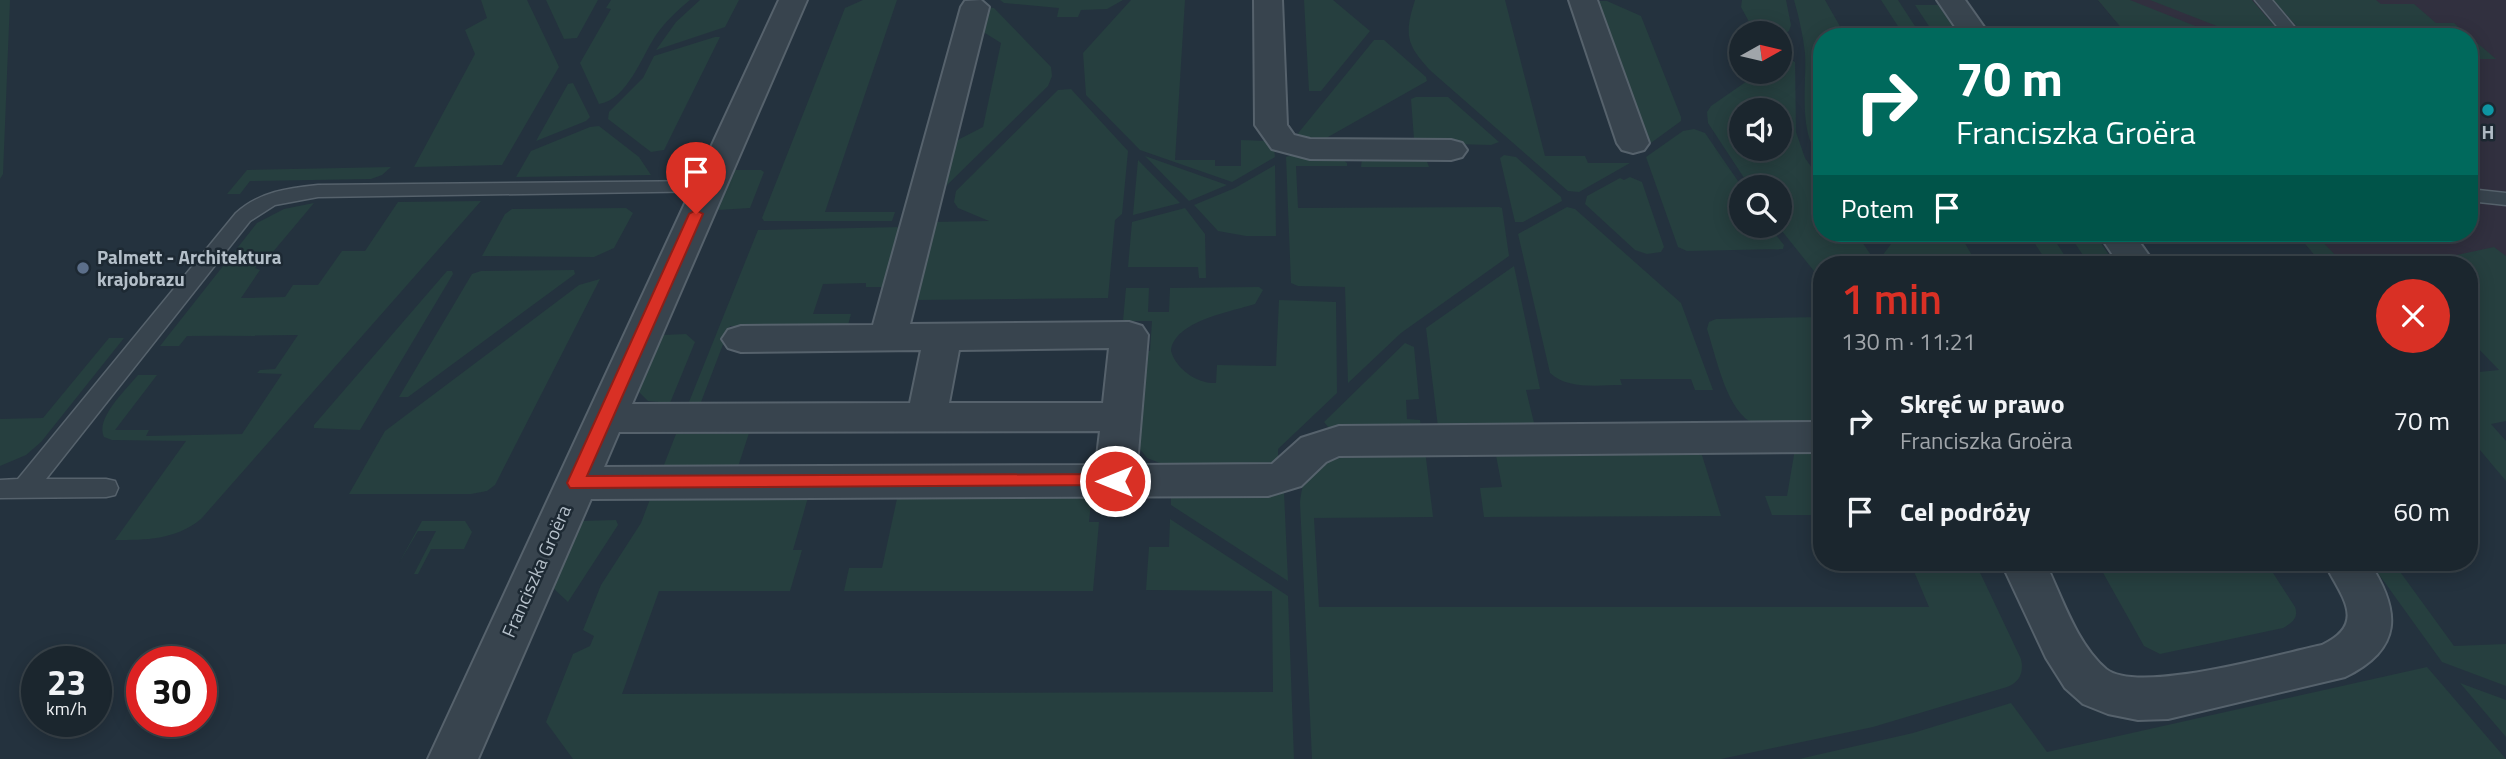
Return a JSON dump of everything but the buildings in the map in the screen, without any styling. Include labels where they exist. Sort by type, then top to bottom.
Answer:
[{"type":"street","name":"Franciszka Groëra","points":[[453,759],[793,0]]},
{"type":"street","points":[[1268,0],[1271,125],[1283,142],[1310,149],[1451,150]]},
{"type":"street","points":[[1583,0],[1633,142]]},
{"type":"street","points":[[1951,0],[1971,28]]},
{"type":"street","points":[[888,338],[975,7]]},
{"type":"street","points":[[741,339],[1129,335],[1115,481]]},
{"type":"street","points":[[926,418],[943,337]]},
{"type":"street","points":[[605,418],[1121,417]]},
{"type":"street","points":[[576,483],[1268,480],[1291,475],[1309,453],[1323,445],[1339,441],[1813,437]]},
{"type":"street","points":[[2027,571],[2071,659],[2083,676],[2102,690],[2129,698],[2168,698],[2341,658],[2362,643],[2369,634],[2372,622],[2366,593],[2352,571]]},
{"type":"lane","points":[[2263,0],[2287,28]]},
{"type":"lane","points":[[25,488],[243,216],[266,201],[289,194],[318,191],[709,187]]},
{"type":"lane","points":[[2478,196],[2506,199]]},
{"type":"lane","points":[[0,489],[106,488]]},
{"type":"shaded area","points":[[2098,0],[2506,0],[2506,305],[2478,274],[2478,256],[2315,256],[2304,242],[2478,242],[2478,28],[2121,28]]},
{"type":"green space","points":[[0,0],[10,0],[3,174],[0,179]]},
{"type":"green space","points":[[481,0],[527,0],[559,67],[502,165],[414,167],[475,54],[465,30],[487,18]]},
{"type":"green space","points":[[546,0],[598,0],[577,38],[564,39]]},
{"type":"green space","points":[[611,0],[690,0],[660,30],[626,86],[609,101],[599,104],[580,63],[611,9],[606,8]]},
{"type":"green space","points":[[700,0],[739,0],[725,27],[656,50],[676,22]]},
{"type":"green space","points":[[863,0],[897,0],[825,212],[895,212],[892,221],[764,221],[762,218],[845,8]]},
{"type":"green space","points":[[1000,0],[1123,0],[1107,9],[1081,10],[1078,17],[1057,17],[1059,8],[1004,3]]},
{"type":"green space","points":[[1131,0],[1185,0],[1175,160],[1215,160],[1215,166],[1241,166],[1241,140],[1267,141],[1274,148],[1275,157],[1232,182],[1140,150],[1086,95],[1083,53]]},
{"type":"green space","points":[[1304,0],[1333,0],[1370,31],[1321,91],[1309,91]]},
{"type":"green space","points":[[1415,0],[1505,0],[1545,156],[1585,156],[1588,163],[1630,163],[1579,192],[1568,191],[1423,63],[1410,39],[1409,22]]},
{"type":"green space","points":[[1742,0],[1786,0],[1790,21],[1749,21],[1741,7]]},
{"type":"green space","points":[[1794,0],[1825,0],[1841,28],[1813,28],[1813,147],[1806,124],[1805,53]]},
{"type":"green space","points":[[1881,0],[1898,0],[1916,28],[1899,28]]},
{"type":"green space","points":[[2098,0],[2130,0],[2200,28],[2121,28]]},
{"type":"green space","points":[[2150,0],[2252,0],[2276,28],[2222,28]]},
{"type":"green space","points":[[2273,0],[2376,0],[2381,4],[2414,4],[2436,23],[2454,23],[2460,28],[2298,28]]},
{"type":"green space","points":[[1598,1],[1607,1],[1641,16],[1681,117],[1681,121],[1644,148]]},
{"type":"green space","points":[[1915,5],[1938,5],[1954,28],[1930,28]]},
{"type":"green space","points":[[986,7],[994,8],[1051,67],[1052,76],[1048,86],[944,188],[948,145],[983,127],[1001,43],[977,28]]},
{"type":"green space","points":[[720,37],[664,150],[651,152],[608,119],[609,112],[643,78],[654,56]]},
{"type":"green space","points":[[1374,40],[1384,40],[1426,77],[1427,81],[1321,141],[1295,137]]},
{"type":"green space","points":[[2478,44],[2496,59],[2478,59]]},
{"type":"green space","points":[[1792,60],[1795,62],[1796,132],[1805,158],[1813,169],[1813,242],[1862,242],[1872,256],[1813,256],[1813,270],[1788,238],[1792,238],[1792,175],[1742,175],[1733,161],[1792,161],[1792,98],[1729,98],[1729,155],[1708,123],[1707,112],[1711,106],[1743,84],[1792,84]]},
{"type":"green space","points":[[573,83],[590,117],[536,141],[568,84]]},
{"type":"green space","points":[[1071,89],[1128,151],[1122,214],[1115,220],[1108,298],[914,300],[931,222],[989,221],[958,208],[954,202],[956,191],[1058,90]]},
{"type":"green space","points":[[1448,97],[1499,142],[1491,145],[1418,143],[1414,139],[1411,99]]},
{"type":"green space","points":[[599,126],[639,157],[651,175],[516,177],[531,151],[590,127]]},
{"type":"green space","points":[[1694,129],[1705,133],[1734,175],[1729,175],[1729,238],[1778,238],[1784,245],[1783,249],[1687,251],[1678,247],[1646,157],[1683,131]]},
{"type":"green space","points":[[1337,155],[1347,163],[1347,166],[1296,166],[1298,208],[1499,207],[1502,208],[1509,256],[1401,333],[1348,383],[1345,287],[1298,286],[1291,283],[1286,157]]},
{"type":"green space","points":[[1504,155],[1516,157],[1561,197],[1562,201],[1523,222],[1515,222],[1500,158]]},
{"type":"green space","points":[[1145,156],[1227,185],[1189,201]]},
{"type":"green space","points":[[1362,158],[1426,159],[1429,167],[1361,167]]},
{"type":"green space","points":[[1138,160],[1180,203],[1133,215]]},
{"type":"green space","points":[[1275,165],[1276,236],[1246,236],[1218,231],[1194,205],[1235,188]]},
{"type":"green space","points":[[391,167],[382,175],[371,179],[250,181],[240,194],[227,194],[247,170]]},
{"type":"green space","points":[[735,170],[764,172],[750,208],[717,210]]},
{"type":"green space","points":[[1630,177],[1642,182],[1664,247],[1661,252],[1647,254],[1635,250],[1585,204],[1587,196],[1620,178],[1624,180]]},
{"type":"green space","points":[[481,201],[201,519],[171,535],[115,540],[186,441],[112,440],[104,437],[102,429],[108,413],[138,375],[157,375],[115,430],[149,430],[146,436],[242,434],[282,374],[257,373],[260,370],[275,369],[298,335],[187,336],[179,346],[160,346],[257,223],[284,209],[314,203],[272,253],[263,256],[255,268],[260,270],[241,298],[285,297],[293,285],[318,285],[342,251],[365,251],[398,202]]},
{"type":"green space","points":[[1567,207],[1575,209],[1681,303],[1713,390],[1695,390],[1691,379],[1620,379],[1622,385],[1584,385],[1566,382],[1550,373],[1518,234]]},
{"type":"green space","points":[[626,208],[633,213],[614,248],[594,257],[482,256],[505,214],[512,209]]},
{"type":"green space","points":[[1185,208],[1205,234],[1206,278],[1199,278],[1198,267],[1128,267],[1132,222]]},
{"type":"green space","points":[[903,227],[887,287],[866,287],[866,283],[823,284],[813,314],[851,314],[848,325],[730,326],[701,402],[689,402],[758,230]]},
{"type":"green space","points":[[1892,242],[1964,242],[1972,256],[1882,256]]},
{"type":"green space","points":[[2034,242],[2056,242],[2065,256],[2043,256]]},
{"type":"green space","points":[[2074,242],[2100,242],[2110,256],[2084,256]]},
{"type":"green space","points":[[2304,242],[2323,242],[2336,256],[2315,256]]},
{"type":"green space","points":[[2494,247],[2506,256],[2506,421],[2491,424],[2506,441],[2506,481],[2478,448],[2478,372],[2499,370],[2478,348],[2478,256],[2452,256]]},
{"type":"green space","points":[[1514,266],[1540,389],[1526,390],[1535,427],[1438,427],[1426,328]]},
{"type":"green space","points":[[574,270],[575,274],[408,397],[399,397],[472,274],[481,271]]},
{"type":"green space","points":[[447,271],[452,271],[453,274],[360,430],[314,428],[314,425]]},
{"type":"green space","points":[[600,279],[495,485],[487,491],[471,494],[349,494],[385,431],[579,285]]},
{"type":"green space","points":[[1259,287],[1263,290],[1255,304],[1218,314],[1182,332],[1174,341],[1171,351],[1177,364],[1188,374],[1209,383],[1216,383],[1217,365],[1276,366],[1279,300],[1336,302],[1337,393],[1278,449],[1278,468],[1165,465],[1147,458],[1136,444],[1142,351],[1150,351],[1152,321],[1123,321],[1126,288],[1149,288],[1148,312],[1169,312],[1170,288]]},
{"type":"green space","points":[[1813,317],[1813,426],[1769,427],[1755,424],[1745,418],[1737,409],[1724,383],[1707,329],[1709,322],[1716,319]]},
{"type":"green space","points":[[686,334],[695,342],[670,403],[648,401],[638,391],[663,335]]},
{"type":"green space","points":[[109,338],[124,338],[41,442],[26,455],[0,466],[0,419],[43,418]]},
{"type":"green space","points":[[1405,343],[1414,347],[1419,399],[1406,400],[1407,419],[1420,420],[1421,428],[1329,428],[1324,422]]},
{"type":"green space","points":[[749,433],[737,470],[662,470],[676,434]]},
{"type":"green space","points":[[1795,449],[1813,449],[1813,515],[1772,515],[1765,496],[1787,496]]},
{"type":"green space","points":[[1377,450],[1425,450],[1433,517],[1314,518],[1319,607],[1929,607],[1914,571],[1979,571],[2021,659],[2020,676],[2007,687],[1873,727],[1721,759],[1312,759],[1300,502],[1302,491],[1305,480],[1315,468],[1328,459],[1343,454]]},
{"type":"green space","points":[[1495,450],[1701,452],[1721,516],[1484,517],[1480,488],[1502,487]]},
{"type":"green space","points":[[1284,492],[1288,581],[1171,505],[1171,493]]},
{"type":"green space","points":[[1092,493],[1089,522],[1099,522],[1093,591],[844,591],[849,568],[882,568],[898,494]]},
{"type":"green space","points":[[652,494],[809,494],[793,550],[802,550],[790,591],[659,591],[622,694],[1273,692],[1272,591],[1146,590],[1149,547],[1169,547],[1170,519],[1288,596],[1294,759],[573,759],[546,722],[573,654],[590,646],[594,636],[583,630],[601,585],[641,523]]},
{"type":"green space","points":[[616,520],[618,525],[568,602],[553,588],[582,521]]},
{"type":"green space","points":[[422,521],[465,521],[472,532],[464,549],[431,549],[418,574],[414,574],[436,531],[418,531],[399,563]]},
{"type":"green space","points":[[2102,571],[2272,571],[2296,611],[2292,622],[2283,628],[2160,654],[2144,646]]},
{"type":"green space","points":[[2376,571],[2400,571],[2454,646],[2506,644],[2506,686],[2442,662]]},
{"type":"green space","points":[[2427,667],[2506,759],[1799,759],[1913,733],[2011,703],[2047,752]]},
{"type":"green space","points":[[2460,683],[2506,700],[2506,737]]},
{"type":"place","name":"H","points":[[2488,110]]},
{"type":"place","name":"Palmett - Architektura krajobrazu","points":[[83,268]]},
{"type":"route","points":[[696,214],[576,483],[1115,481]]}]
